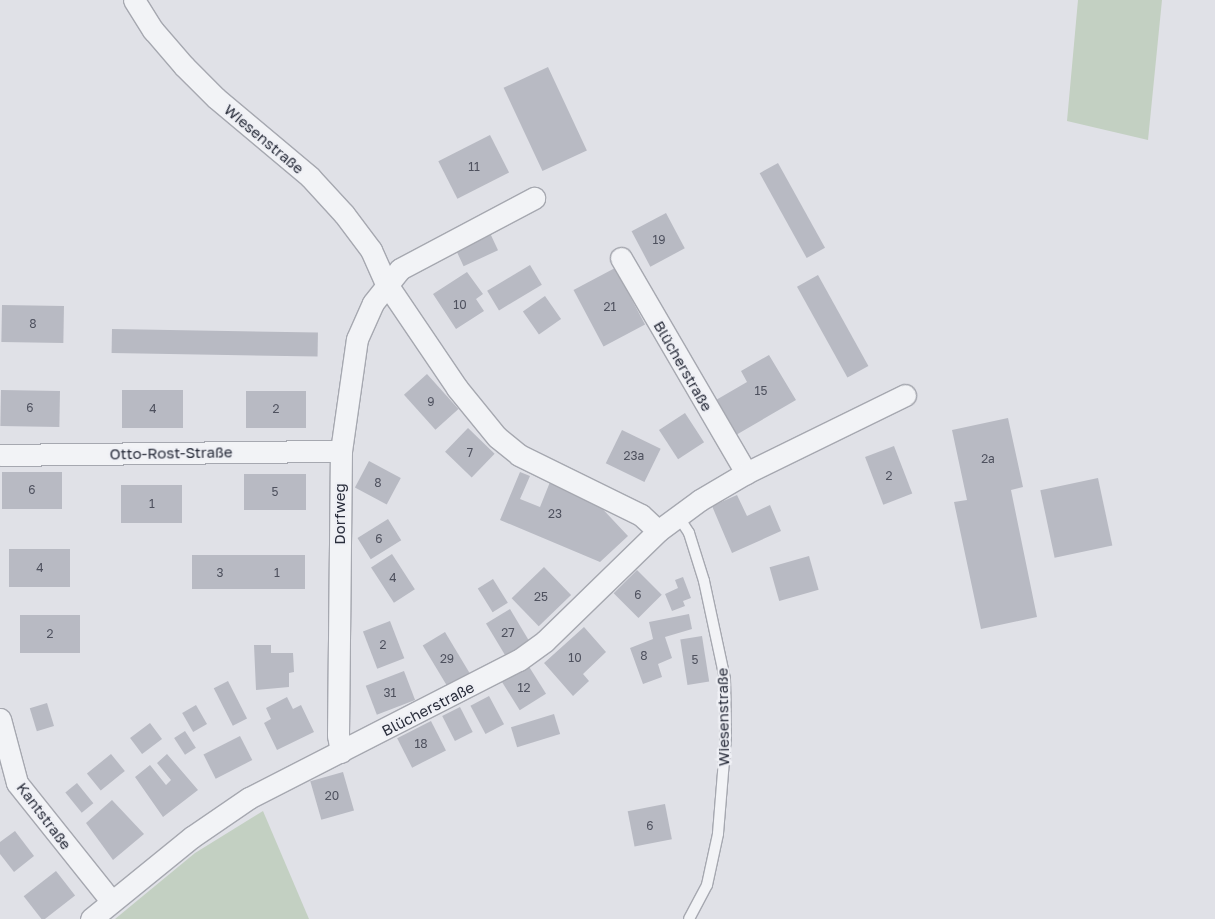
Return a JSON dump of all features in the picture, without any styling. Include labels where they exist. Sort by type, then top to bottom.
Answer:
[{"type":"street","name":"Wiesenstraße","points":[[134,0],[153,30],[184,66],[216,98],[310,177],[344,214],[371,250],[386,284],[457,388],[497,437],[519,455],[641,515],[658,531]]},
{"type":"street","points":[[386,284],[400,269],[534,198]]},
{"type":"street","name":"Blücherstraße","points":[[621,258],[746,473]]},
{"type":"street","name":"Dorfweg","points":[[341,752],[338,735],[341,452],[357,340],[373,303],[386,284]]},
{"type":"street","name":"Blücherstraße","points":[[91,919],[221,816],[519,660],[545,641],[658,531],[678,516],[746,473],[905,395]]},
{"type":"street","name":"Otto-Rost-Straße","points":[[0,455],[341,452]]},
{"type":"street","name":"Kantstraße","points":[[0,719],[17,783],[112,902]]},
{"type":"lane","name":"Wiesenstraße","points":[[678,516],[689,533],[704,581],[725,679],[726,736],[718,834],[707,885],[689,919]]},
{"type":"green space","points":[[1078,0],[1162,0],[1148,140],[1067,121]]},
{"type":"green space","points":[[263,811],[309,919],[115,919],[195,853]]},
{"type":"building","points":[[548,67],[587,150],[542,171],[504,88]]},
{"type":"building","points":[[490,135],[509,172],[457,199],[438,161]]},
{"type":"building","points":[[778,163],[825,248],[807,258],[760,173]]},
{"type":"building","points":[[666,213],[685,248],[650,267],[632,231]]},
{"type":"building","points":[[490,233],[498,250],[464,266],[456,249]]},
{"type":"building","points":[[530,265],[542,285],[499,310],[487,291]]},
{"type":"building","points":[[615,268],[645,325],[604,347],[574,290]]},
{"type":"building","points":[[467,272],[483,294],[476,299],[484,311],[456,329],[433,294]]},
{"type":"building","points":[[818,275],[868,366],[847,378],[797,287]]},
{"type":"building","points":[[545,296],[561,319],[539,334],[523,311]]},
{"type":"building","points":[[2,305],[64,306],[63,343],[1,342]]},
{"type":"building","points":[[112,329],[318,333],[318,357],[112,353]]},
{"type":"building","points":[[769,355],[796,400],[736,435],[716,400],[747,382],[741,371]]},
{"type":"building","points":[[427,374],[458,409],[435,430],[404,395]]},
{"type":"building","points":[[1,390],[60,391],[59,427],[0,426]]},
{"type":"building","points":[[122,390],[183,390],[183,428],[122,428]]},
{"type":"building","points":[[246,391],[306,391],[306,428],[246,428]]},
{"type":"building","points":[[685,413],[704,442],[678,459],[659,430]]},
{"type":"building","points":[[1008,418],[1023,487],[1011,490],[1037,617],[981,629],[954,502],[967,500],[952,430]]},
{"type":"building","points":[[468,428],[495,454],[472,477],[445,452]]},
{"type":"building","points":[[622,430],[661,449],[644,482],[606,463]]},
{"type":"building","points":[[894,446],[912,494],[883,505],[865,457]]},
{"type":"building","points":[[369,461],[401,478],[387,504],[355,487]]},
{"type":"building","points":[[2,472],[62,472],[62,509],[2,509]]},
{"type":"building","points":[[520,472],[530,476],[520,499],[540,507],[550,482],[596,502],[628,536],[600,562],[500,520]]},
{"type":"building","points":[[244,474],[306,474],[306,510],[244,510]]},
{"type":"building","points":[[1098,478],[1112,545],[1055,558],[1040,490]]},
{"type":"building","points":[[121,485],[182,485],[182,523],[121,523]]},
{"type":"building","points":[[737,495],[747,516],[770,505],[781,531],[732,553],[712,506]]},
{"type":"building","points":[[388,519],[401,540],[371,559],[357,538]]},
{"type":"building","points":[[9,549],[70,549],[70,587],[9,587]]},
{"type":"building","points":[[392,554],[415,589],[394,603],[371,568]]},
{"type":"building","points":[[192,555],[305,555],[305,589],[192,589]]},
{"type":"building","points":[[809,556],[819,590],[779,601],[770,567]]},
{"type":"building","points":[[544,567],[571,595],[539,626],[512,598]]},
{"type":"building","points":[[637,570],[662,595],[638,618],[614,593]]},
{"type":"building","points":[[683,577],[691,598],[683,601],[685,606],[672,611],[665,594],[678,588],[675,580]]},
{"type":"building","points":[[493,579],[508,603],[493,612],[478,589]]},
{"type":"building","points":[[510,609],[531,644],[507,659],[486,623]]},
{"type":"building","points":[[689,614],[692,629],[665,637],[672,658],[658,664],[662,677],[643,684],[630,648],[653,639],[649,622]]},
{"type":"building","points":[[20,615],[80,615],[80,653],[20,653]]},
{"type":"building","points":[[390,621],[404,658],[377,669],[363,631]]},
{"type":"building","points":[[584,627],[606,652],[583,674],[589,681],[573,696],[544,663]]},
{"type":"building","points":[[445,632],[470,673],[447,687],[423,645]]},
{"type":"building","points":[[702,636],[709,681],[687,685],[680,639]]},
{"type":"building","points":[[254,645],[271,645],[271,653],[293,653],[294,672],[289,673],[289,687],[256,690]]},
{"type":"building","points":[[528,665],[546,694],[520,710],[502,681]]},
{"type":"building","points":[[404,671],[415,700],[377,715],[366,686]]},
{"type":"building","points":[[228,681],[247,718],[233,726],[214,688]]},
{"type":"building","points":[[489,696],[504,724],[485,734],[470,706]]},
{"type":"building","points":[[287,697],[293,709],[301,705],[314,732],[277,750],[264,723],[271,719],[266,708]]},
{"type":"building","points":[[47,703],[54,726],[37,731],[30,708]]},
{"type":"building","points":[[196,705],[207,724],[193,732],[182,713]]},
{"type":"building","points":[[460,707],[473,732],[455,741],[442,716]]},
{"type":"building","points":[[554,714],[560,734],[517,747],[511,727]]},
{"type":"building","points":[[431,721],[446,750],[412,768],[397,738]]},
{"type":"building","points":[[150,723],[162,739],[142,754],[130,738]]},
{"type":"building","points":[[185,731],[196,748],[185,755],[174,738]]},
{"type":"building","points":[[240,736],[252,760],[216,779],[203,755]]},
{"type":"building","points":[[111,754],[125,771],[101,791],[87,774]]},
{"type":"building","points":[[167,754],[198,790],[163,817],[135,777],[150,765],[166,785],[171,780],[157,763]]},
{"type":"building","points":[[343,772],[354,810],[321,820],[310,781]]},
{"type":"building","points":[[77,783],[93,803],[82,813],[65,792]]},
{"type":"building","points":[[112,800],[144,834],[113,860],[86,823]]},
{"type":"building","points":[[665,804],[672,839],[635,847],[628,811]]},
{"type":"building","points":[[15,831],[34,856],[14,872],[0,854],[0,842]]},
{"type":"building","points":[[56,871],[75,895],[45,919],[41,919],[24,896]]}]
